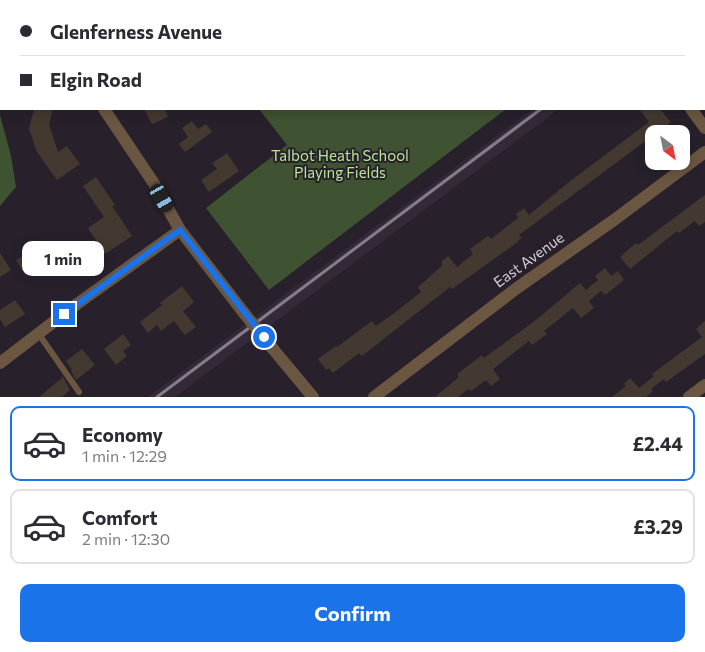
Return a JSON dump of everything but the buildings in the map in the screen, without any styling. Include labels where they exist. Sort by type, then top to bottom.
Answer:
[{"type":"street","points":[[105,110],[153,182],[180,230],[244,313],[313,397]]},
{"type":"street","points":[[692,110],[705,128]]},
{"type":"street","name":"East Avenue","points":[[374,397],[517,288],[614,220],[705,152]]},
{"type":"street","points":[[0,363],[38,333],[180,230]]},
{"type":"street","points":[[689,397],[705,385]]},
{"type":"lane","points":[[38,333],[79,392]]},
{"type":"shaded area","points":[[532,110],[558,110],[175,397],[148,397]]},
{"type":"green space","name":"Talbot Heath School Playing Fields","points":[[260,110],[505,110],[269,290],[206,208],[287,145]]},
{"type":"green space","points":[[0,115],[11,156],[16,187],[0,206]]},
{"type":"railway","points":[[157,397],[540,110]]},
{"type":"route","points":[[64,314],[180,230],[264,337]]}]
